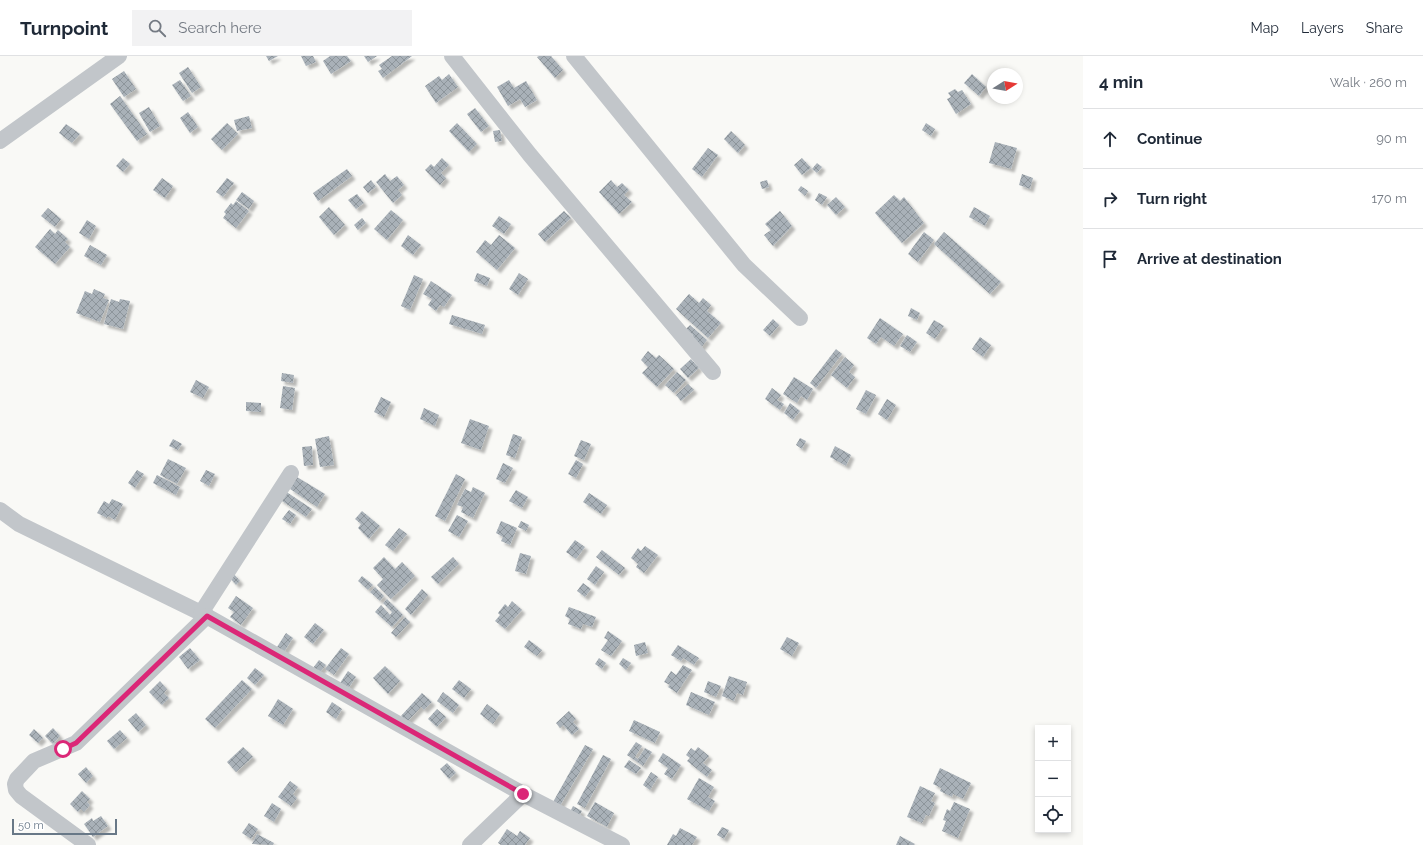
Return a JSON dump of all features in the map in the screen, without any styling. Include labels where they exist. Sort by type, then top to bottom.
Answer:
[{"type":"street","points":[[0,141],[119,56]]},
{"type":"street","points":[[452,56],[530,155],[713,372]]},
{"type":"street","points":[[574,56],[744,265],[800,318]]},
{"type":"street","points":[[88,845],[21,796],[16,790],[15,784],[17,779],[34,761],[76,743],[204,614],[291,473]]},
{"type":"street","points":[[0,510],[18,524],[204,614],[523,794],[622,845]]},
{"type":"street","points":[[470,845],[523,794]]},
{"type":"building","points":[[266,56],[278,56],[269,61]]},
{"type":"building","points":[[301,56],[313,56],[316,62],[306,66]]},
{"type":"building","points":[[330,56],[347,56],[351,61],[331,74],[323,61]]},
{"type":"building","points":[[364,56],[377,56],[368,62]]},
{"type":"building","points":[[392,56],[412,56],[383,78],[378,71],[382,69],[379,65]]},
{"type":"building","points":[[551,56],[563,70],[555,78],[537,57]]},
{"type":"building","points":[[188,67],[201,87],[192,93],[179,73]]},
{"type":"building","points":[[124,71],[136,89],[124,97],[112,79]]},
{"type":"building","points":[[449,74],[458,87],[436,103],[425,86],[439,76],[442,80]]},
{"type":"building","points":[[972,74],[986,87],[979,96],[964,83]]},
{"type":"building","points":[[180,80],[191,96],[183,101],[172,85]]},
{"type":"building","points":[[509,80],[514,88],[526,81],[537,100],[525,107],[520,99],[508,106],[497,87]]},
{"type":"building","points":[[955,89],[958,92],[962,90],[971,104],[956,114],[947,99],[951,97],[948,93]]},
{"type":"building","points":[[120,96],[147,134],[137,141],[110,104]]},
{"type":"building","points":[[149,107],[160,126],[150,132],[139,113]]},
{"type":"building","points":[[475,108],[489,126],[481,132],[467,114]]},
{"type":"building","points":[[188,112],[198,127],[190,133],[180,118]]},
{"type":"building","points":[[249,116],[252,128],[237,131],[234,120]]},
{"type":"building","points":[[227,123],[238,134],[222,150],[211,139]]},
{"type":"building","points":[[457,123],[477,144],[469,152],[449,131]]},
{"type":"building","points":[[926,123],[935,129],[931,136],[922,130]]},
{"type":"building","points":[[66,124],[80,134],[72,143],[59,133]]},
{"type":"building","points":[[500,130],[502,141],[495,142],[493,131]]},
{"type":"building","points":[[731,131],[745,145],[738,153],[724,139]]},
{"type":"building","points":[[995,142],[1017,148],[1011,169],[989,163]]},
{"type":"building","points":[[708,148],[718,155],[702,177],[692,169]]},
{"type":"building","points":[[123,158],[130,164],[123,172],[116,166]]},
{"type":"building","points":[[442,158],[449,165],[441,173],[446,178],[440,185],[425,170],[431,164],[434,167]]},
{"type":"building","points":[[802,158],[811,168],[802,175],[794,165]]},
{"type":"building","points":[[817,163],[822,167],[817,173],[812,169]]},
{"type":"building","points":[[347,169],[352,176],[318,201],[313,193]]},
{"type":"building","points":[[385,174],[390,181],[397,176],[404,185],[398,190],[402,195],[393,203],[376,182]]},
{"type":"building","points":[[1022,174],[1033,178],[1030,189],[1019,185]]},
{"type":"building","points":[[162,178],[173,186],[165,198],[153,190]]},
{"type":"building","points":[[227,178],[234,183],[223,197],[216,192]]},
{"type":"building","points":[[371,180],[376,187],[368,193],[363,187]]},
{"type":"building","points":[[611,180],[617,187],[622,183],[629,190],[624,195],[632,202],[619,214],[599,192]]},
{"type":"building","points":[[767,180],[769,187],[762,189],[760,182]]},
{"type":"building","points":[[801,186],[808,191],[805,196],[798,190]]},
{"type":"building","points":[[242,192],[254,201],[249,209],[236,200]]},
{"type":"building","points":[[819,193],[827,197],[822,205],[815,200]]},
{"type":"building","points":[[357,194],[364,203],[356,209],[348,200]]},
{"type":"building","points":[[894,195],[900,201],[904,197],[924,223],[902,243],[875,213]]},
{"type":"building","points":[[836,197],[845,207],[836,215],[827,205]]},
{"type":"building","points":[[236,201],[249,211],[236,228],[223,218],[226,214],[224,212],[231,203],[233,205]]},
{"type":"building","points":[[329,207],[345,225],[334,235],[319,217]]},
{"type":"building","points":[[974,207],[990,216],[985,226],[969,217]]},
{"type":"building","points":[[48,208],[61,219],[55,227],[41,216]]},
{"type":"building","points":[[391,210],[403,220],[387,240],[374,229]]},
{"type":"building","points":[[564,211],[571,218],[545,242],[538,234]]},
{"type":"building","points":[[780,211],[792,226],[773,246],[764,235],[771,230],[765,224]]},
{"type":"building","points":[[499,216],[511,224],[504,234],[492,226]]},
{"type":"building","points":[[362,218],[366,223],[358,230],[354,225]]},
{"type":"building","points":[[87,220],[96,226],[89,239],[79,233]]},
{"type":"building","points":[[50,229],[55,234],[58,230],[68,239],[65,242],[70,247],[55,264],[35,247]]},
{"type":"building","points":[[924,232],[934,240],[918,262],[908,254]]},
{"type":"building","points":[[944,232],[1001,282],[990,294],[934,244]]},
{"type":"building","points":[[408,235],[421,245],[413,255],[401,246]]},
{"type":"building","points":[[499,235],[515,248],[497,270],[476,252],[485,240],[491,245]]},
{"type":"building","points":[[90,245],[107,255],[101,265],[84,256]]},
{"type":"building","points":[[477,273],[490,278],[487,286],[474,281]]},
{"type":"building","points":[[519,273],[528,279],[518,295],[509,289]]},
{"type":"building","points":[[414,275],[423,279],[410,310],[401,306]]},
{"type":"building","points":[[431,281],[452,295],[444,307],[440,305],[436,311],[428,305],[432,299],[423,294]]},
{"type":"building","points":[[94,289],[105,294],[103,298],[109,300],[100,322],[76,313],[85,291],[92,294]]},
{"type":"building","points":[[689,294],[699,303],[703,298],[711,305],[707,311],[721,323],[708,338],[676,309]]},
{"type":"building","points":[[111,299],[119,302],[120,299],[130,301],[123,329],[104,324]]},
{"type":"building","points":[[911,308],[920,313],[917,320],[908,316]]},
{"type":"building","points":[[452,315],[485,325],[482,334],[449,324]]},
{"type":"building","points":[[880,318],[903,334],[894,346],[881,337],[876,344],[867,338]]},
{"type":"building","points":[[773,319],[779,325],[770,336],[763,330]]},
{"type":"building","points":[[934,320],[944,326],[935,339],[926,333]]},
{"type":"building","points":[[690,325],[707,340],[700,349],[690,340],[693,335],[686,329]]},
{"type":"building","points":[[907,335],[917,342],[910,352],[900,346]]},
{"type":"building","points":[[980,337],[991,345],[983,357],[972,349]]},
{"type":"building","points":[[836,349],[842,354],[816,388],[810,383]]},
{"type":"building","points":[[648,351],[656,358],[659,355],[674,369],[657,387],[642,373],[648,367],[641,360]]},
{"type":"building","points":[[845,357],[854,365],[849,372],[855,377],[847,388],[831,375]]},
{"type":"building","points":[[691,359],[699,368],[688,378],[680,369]]},
{"type":"building","points":[[677,372],[686,380],[674,393],[665,385]]},
{"type":"building","points":[[282,373],[294,375],[293,383],[281,381]]},
{"type":"building","points":[[794,377],[813,389],[807,400],[801,396],[797,403],[783,394]]},
{"type":"building","points":[[196,380],[209,387],[203,398],[190,392]]},
{"type":"building","points":[[688,384],[694,390],[681,401],[676,395]]},
{"type":"building","points":[[283,386],[295,388],[292,410],[280,408]]},
{"type":"building","points":[[772,388],[781,395],[777,400],[784,404],[780,410],[765,399]]},
{"type":"building","points":[[866,390],[876,395],[866,414],[856,409]]},
{"type":"building","points":[[381,397],[391,402],[384,417],[374,412]]},
{"type":"building","points":[[887,399],[896,405],[887,420],[878,414]]},
{"type":"building","points":[[246,402],[261,403],[261,412],[246,411]]},
{"type":"building","points":[[790,403],[800,411],[793,420],[784,413]]},
{"type":"building","points":[[424,408],[439,415],[435,426],[420,419]]},
{"type":"building","points":[[470,419],[489,426],[481,450],[461,443]]},
{"type":"building","points":[[513,434],[522,437],[515,458],[506,455]]},
{"type":"building","points":[[329,436],[334,465],[320,467],[315,439]]},
{"type":"building","points":[[800,438],[806,441],[802,449],[796,445]]},
{"type":"building","points":[[173,439],[182,444],[178,450],[169,446]]},
{"type":"building","points":[[581,440],[591,444],[584,460],[574,456]]},
{"type":"building","points":[[312,446],[313,465],[304,466],[302,447]]},
{"type":"building","points":[[835,446],[851,455],[846,466],[830,457]]},
{"type":"building","points":[[168,459],[186,468],[177,484],[160,475]]},
{"type":"building","points":[[576,460],[583,464],[576,478],[568,474]]},
{"type":"building","points":[[503,463],[513,468],[505,483],[496,479]]},
{"type":"building","points":[[137,470],[144,474],[135,488],[128,483]]},
{"type":"building","points":[[206,470],[215,474],[209,486],[200,481]]},
{"type":"building","points":[[456,474],[465,479],[445,521],[435,516]]},
{"type":"building","points":[[157,475],[180,487],[176,495],[153,483]]},
{"type":"building","points":[[297,477],[325,494],[317,507],[290,489]]},
{"type":"building","points":[[473,487],[485,493],[473,518],[461,512],[463,507],[457,505],[465,489],[471,492]]},
{"type":"building","points":[[516,490],[528,497],[522,508],[509,501]]},
{"type":"building","points":[[285,491],[312,509],[306,517],[279,499]]},
{"type":"building","points":[[589,493],[607,505],[601,514],[583,502]]},
{"type":"building","points":[[112,499],[123,504],[115,520],[97,513],[104,501],[109,504]]},
{"type":"building","points":[[289,510],[296,515],[290,524],[282,519]]},
{"type":"building","points":[[362,511],[380,526],[369,539],[358,528],[361,524],[355,519]]},
{"type":"building","points":[[457,515],[468,521],[459,537],[448,531]]},
{"type":"building","points":[[501,521],[517,528],[510,545],[501,541],[503,537],[496,533]]},
{"type":"building","points":[[521,521],[529,525],[526,531],[518,527]]},
{"type":"building","points":[[399,528],[407,534],[393,551],[385,545]]},
{"type":"building","points":[[575,540],[585,547],[576,559],[566,552]]},
{"type":"building","points":[[645,546],[658,555],[644,573],[636,567],[638,564],[631,558],[638,548],[641,551]]},
{"type":"building","points":[[602,550],[625,568],[619,575],[596,557]]},
{"type":"building","points":[[520,553],[531,556],[526,574],[515,571]]},
{"type":"building","points":[[384,557],[395,569],[402,562],[415,576],[391,599],[377,585],[383,579],[373,568]]},
{"type":"building","points":[[453,557],[459,564],[438,584],[431,577]]},
{"type":"building","points":[[596,566],[604,572],[595,585],[587,579]]},
{"type":"building","points":[[233,573],[240,581],[236,585],[229,577]]},
{"type":"building","points":[[362,576],[373,585],[368,590],[358,581]]},
{"type":"building","points":[[583,583],[591,589],[585,597],[577,591]]},
{"type":"building","points":[[375,587],[384,596],[380,601],[370,592]]},
{"type":"building","points":[[422,589],[428,595],[411,615],[405,609]]},
{"type":"building","points":[[236,596],[253,608],[241,625],[230,617],[234,612],[228,608]]},
{"type":"building","points":[[387,599],[403,615],[392,627],[375,612],[381,605],[390,615],[392,612],[383,603]]},
{"type":"building","points":[[512,601],[522,610],[505,629],[495,621],[500,615],[498,613],[505,604],[508,607]]},
{"type":"building","points":[[569,607],[596,617],[592,627],[583,624],[581,629],[568,624],[570,619],[565,616]]},
{"type":"building","points":[[405,617],[410,622],[396,637],[391,633]]},
{"type":"building","points":[[315,623],[324,630],[313,644],[304,637]]},
{"type":"building","points":[[608,631],[622,641],[611,656],[601,650],[608,640],[604,638]]},
{"type":"building","points":[[286,633],[293,638],[284,652],[277,647]]},
{"type":"building","points":[[787,637],[799,643],[792,656],[780,649]]},
{"type":"building","points":[[529,640],[542,650],[537,656],[524,647]]},
{"type":"building","points":[[645,642],[648,653],[636,656],[634,645]]},
{"type":"building","points":[[678,645],[699,658],[694,665],[683,658],[681,661],[671,655]]},
{"type":"building","points":[[190,648],[200,660],[188,669],[179,657]]},
{"type":"building","points":[[341,648],[349,654],[334,675],[325,669]]},
{"type":"building","points":[[599,658],[606,663],[602,669],[595,664]]},
{"type":"building","points":[[623,658],[631,663],[626,670],[619,664]]},
{"type":"building","points":[[319,660],[326,665],[319,673],[313,668]]},
{"type":"building","points":[[683,665],[692,670],[677,693],[668,687],[670,685],[664,682],[671,671],[676,675]]},
{"type":"building","points":[[385,666],[400,681],[388,694],[373,678]]},
{"type":"building","points":[[255,668],[264,675],[255,685],[247,678]]},
{"type":"building","points":[[348,671],[356,677],[348,689],[340,683]]},
{"type":"building","points":[[729,676],[747,682],[743,695],[737,693],[734,701],[722,696]]},
{"type":"building","points":[[242,680],[252,689],[215,728],[205,719]]},
{"type":"building","points":[[459,680],[471,689],[464,698],[452,689]]},
{"type":"building","points":[[160,681],[167,689],[164,693],[169,698],[162,705],[149,692]]},
{"type":"building","points":[[708,681],[721,686],[716,697],[704,692]]},
{"type":"building","points":[[443,692],[459,705],[453,713],[437,701]]},
{"type":"building","points":[[691,692],[715,702],[709,715],[686,705]]},
{"type":"building","points":[[422,693],[432,702],[424,710],[421,707],[407,722],[401,716]]},
{"type":"building","points":[[278,699],[293,709],[283,725],[268,716]]},
{"type":"building","points":[[332,702],[342,709],[336,719],[326,712]]},
{"type":"building","points":[[487,704],[500,714],[493,724],[480,714]]},
{"type":"building","points":[[437,709],[446,717],[437,727],[428,719]]},
{"type":"building","points":[[569,711],[576,719],[573,722],[579,729],[572,735],[563,725],[560,728],[556,723]]},
{"type":"building","points":[[136,713],[146,725],[138,732],[128,720]]},
{"type":"building","points":[[634,720],[660,732],[655,743],[629,731]]},
{"type":"building","points":[[53,728],[60,736],[53,744],[45,736]]},
{"type":"building","points":[[34,729],[43,738],[38,743],[29,735]]},
{"type":"building","points":[[120,730],[127,738],[114,749],[107,741]]},
{"type":"building","points":[[636,742],[642,746],[635,757],[638,759],[645,748],[652,752],[643,766],[627,755]]},
{"type":"building","points":[[585,745],[593,749],[560,806],[553,802]]},
{"type":"building","points":[[243,747],[253,757],[236,772],[227,762]]},
{"type":"building","points":[[698,747],[709,756],[703,763],[712,770],[707,777],[687,761],[690,758],[686,755],[691,748],[695,751]]},
{"type":"building","points":[[663,753],[681,765],[672,779],[664,774],[668,768],[658,761]]},
{"type":"building","points":[[603,755],[611,759],[585,808],[577,804]]},
{"type":"building","points":[[629,760],[641,768],[636,774],[624,767]]},
{"type":"building","points":[[447,763],[456,773],[449,779],[440,769]]},
{"type":"building","points":[[86,767],[93,776],[86,783],[78,774]]},
{"type":"building","points":[[940,768],[971,783],[963,799],[953,794],[952,797],[940,791],[941,788],[933,784]]},
{"type":"building","points":[[651,772],[658,777],[650,790],[643,785]]},
{"type":"building","points":[[699,778],[714,787],[708,797],[715,801],[709,811],[687,799]]},
{"type":"building","points":[[290,781],[298,787],[293,794],[297,798],[291,806],[278,797]]},
{"type":"building","points":[[920,786],[935,793],[931,801],[935,803],[929,816],[926,815],[922,823],[907,817]]},
{"type":"building","points":[[82,791],[90,799],[87,802],[90,805],[84,812],[81,809],[78,812],[70,804]]},
{"type":"building","points":[[595,802],[614,813],[607,827],[587,816]]},
{"type":"building","points":[[954,802],[970,809],[958,838],[942,831],[946,821],[943,820],[947,809],[950,811]]},
{"type":"building","points":[[272,803],[281,809],[274,822],[264,816]]},
{"type":"building","points":[[573,806],[582,811],[578,818],[569,814]]},
{"type":"building","points":[[101,816],[108,826],[93,837],[84,824],[92,818],[93,821]]},
{"type":"building","points":[[249,823],[258,829],[251,839],[242,833]]},
{"type":"building","points":[[722,827],[729,830],[724,839],[717,835]]},
{"type":"building","points":[[680,828],[697,837],[692,845],[667,845],[673,834],[676,836]]},
{"type":"building","points":[[507,829],[517,836],[520,831],[530,838],[525,845],[501,845],[498,843]]},
{"type":"building","points":[[257,834],[274,843],[273,845],[252,844]]},
{"type":"building","points":[[900,836],[915,844],[896,845]]},
{"type":"route","points":[[63,749],[76,743],[207,616],[523,794]]}]
